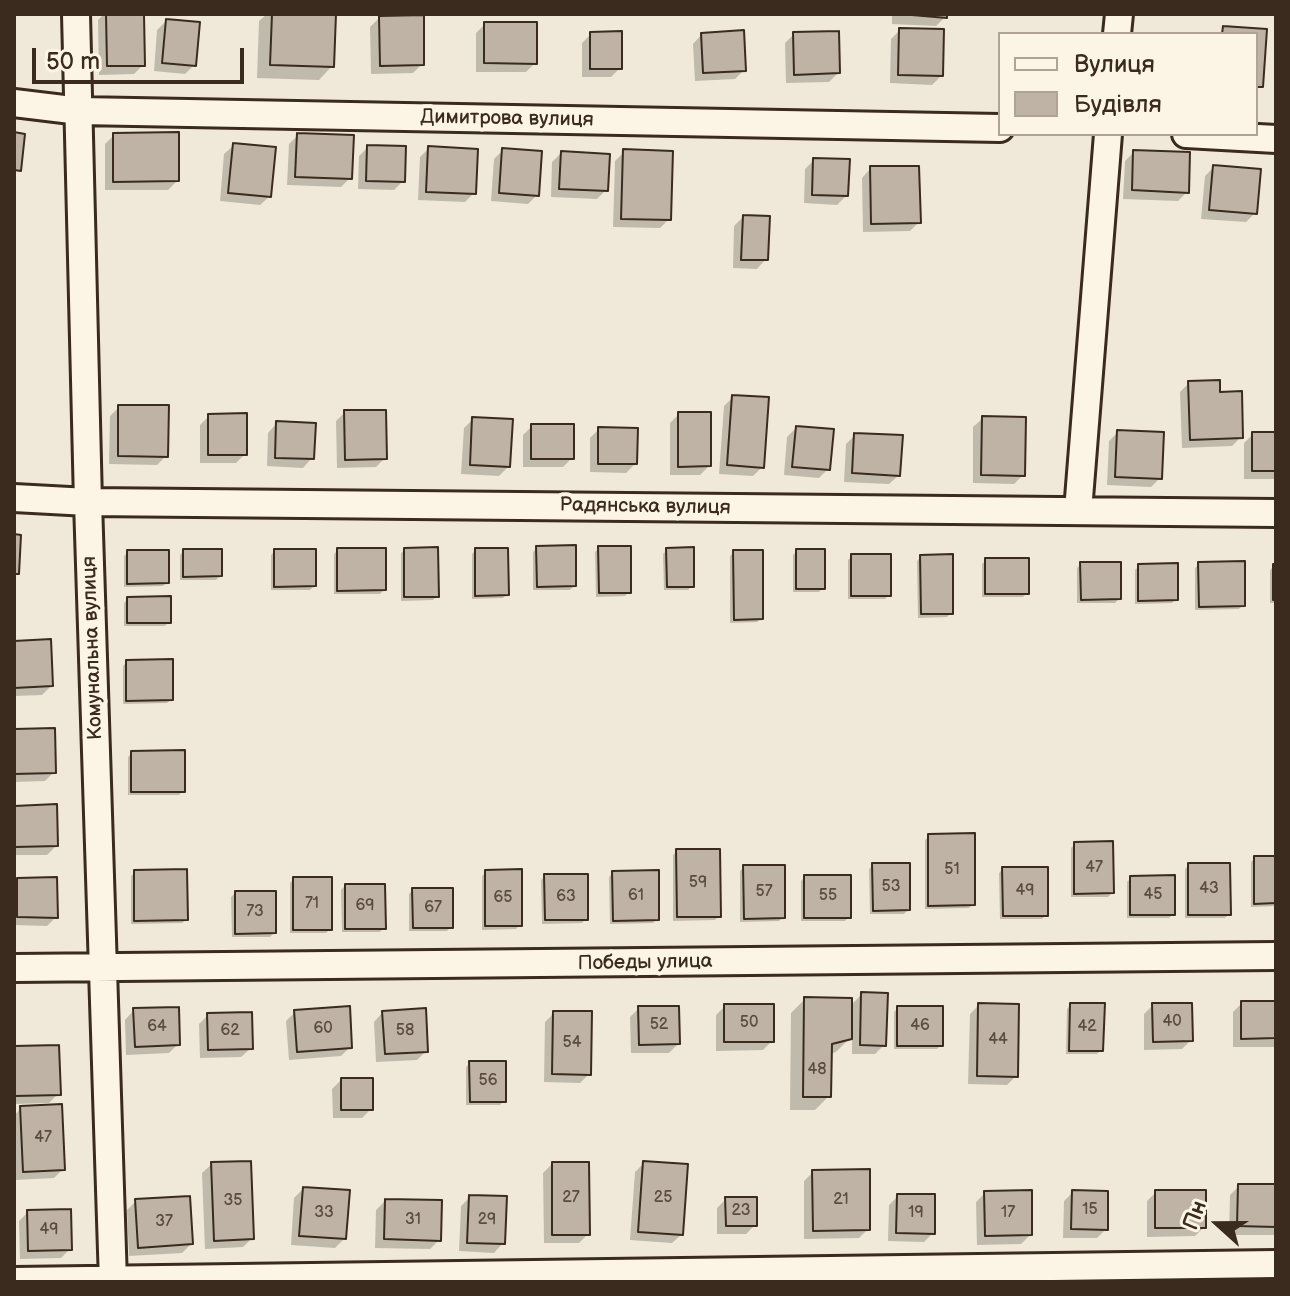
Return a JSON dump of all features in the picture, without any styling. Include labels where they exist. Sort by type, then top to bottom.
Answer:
[{"type":"street","name":"Комунальна вулиця","points":[[76,14],[113,1281]]},
{"type":"street","name":"Димитрова вулиця","points":[[14,103],[80,111],[998,128]]},
{"type":"street","points":[[1078,511],[1108,136]]},
{"type":"street","points":[[1222,136],[1276,139]]},
{"type":"street","name":"Радянська вулиця","points":[[14,498],[88,502],[1276,513]]},
{"type":"street","name":"Победы улица","points":[[14,968],[1276,956]]},
{"type":"street","points":[[14,1281],[1276,1264]]},
{"type":"building","points":[[106,14],[144,14],[145,66],[107,66]]},
{"type":"building","points":[[272,14],[336,14],[334,67],[270,65]]},
{"type":"building","points":[[900,14],[947,14],[947,18]]},
{"type":"building","points":[[424,15],[424,65],[380,66],[379,16]]},
{"type":"building","points":[[166,19],[200,22],[196,66],[162,63]]},
{"type":"building","points":[[484,22],[537,22],[537,64],[484,63]]},
{"type":"building","points":[[1223,26],[1267,29],[1263,87],[1258,87],[1258,32],[1222,32]]},
{"type":"building","points":[[899,28],[944,29],[943,76],[898,75]]},
{"type":"building","points":[[744,30],[746,71],[703,73],[701,33]]},
{"type":"building","points":[[622,31],[622,69],[590,69],[590,32]]},
{"type":"building","points":[[839,31],[840,73],[794,75],[793,32]]},
{"type":"building","points":[[14,132],[25,134],[21,171],[14,170]]},
{"type":"building","points":[[179,132],[179,181],[113,182],[113,133]]},
{"type":"building","points":[[297,133],[354,135],[352,179],[295,177]]},
{"type":"building","points":[[233,143],[276,147],[271,197],[228,193]]},
{"type":"building","points":[[367,145],[406,146],[405,182],[366,181]]},
{"type":"building","points":[[428,146],[478,149],[476,194],[426,192]]},
{"type":"building","points":[[502,148],[542,151],[539,196],[499,193]]},
{"type":"building","points":[[623,149],[673,151],[671,220],[621,219]]},
{"type":"building","points":[[1133,150],[1190,152],[1189,193],[1132,190]]},
{"type":"building","points":[[561,151],[610,154],[608,191],[559,189]]},
{"type":"building","points":[[813,158],[850,159],[848,196],[812,195]]},
{"type":"building","points":[[1213,165],[1261,169],[1257,214],[1209,210]]},
{"type":"building","points":[[870,166],[919,166],[921,223],[871,224]]},
{"type":"building","points":[[743,215],[770,216],[768,260],[741,260]]},
{"type":"building","points":[[1220,380],[1220,392],[1242,391],[1243,438],[1190,440],[1188,381]]},
{"type":"building","points":[[732,395],[769,397],[764,468],[727,465]]},
{"type":"building","points":[[118,405],[169,405],[168,457],[118,456]]},
{"type":"building","points":[[344,410],[386,410],[387,459],[345,460]]},
{"type":"building","points":[[678,412],[711,412],[711,466],[678,467]]},
{"type":"building","points":[[247,413],[247,455],[208,455],[208,414]]},
{"type":"building","points":[[982,416],[1026,417],[1025,476],[981,475]]},
{"type":"building","points":[[472,417],[513,419],[510,467],[470,465]]},
{"type":"building","points":[[276,421],[316,423],[314,459],[275,458]]},
{"type":"building","points":[[531,424],[574,424],[574,459],[531,459]]},
{"type":"building","points":[[796,426],[834,429],[830,470],[792,467]]},
{"type":"building","points":[[598,427],[638,428],[637,464],[598,464]]},
{"type":"building","points":[[1117,430],[1164,432],[1162,479],[1115,477]]},
{"type":"building","points":[[1252,432],[1276,432],[1276,471],[1252,471]]},
{"type":"building","points":[[854,433],[903,435],[900,476],[852,473]]},
{"type":"building","points":[[14,534],[21,535],[19,574],[14,574]]},
{"type":"building","points":[[576,545],[576,586],[537,587],[536,546]]},
{"type":"building","points":[[598,546],[631,546],[631,593],[599,593]]},
{"type":"building","points":[[438,547],[439,597],[404,597],[404,548]]},
{"type":"building","points":[[694,547],[694,587],[667,587],[666,548]]},
{"type":"building","points":[[337,548],[386,548],[386,590],[337,591]]},
{"type":"building","points":[[475,548],[508,548],[509,595],[475,596]]},
{"type":"building","points":[[183,549],[222,549],[222,576],[183,577]]},
{"type":"building","points":[[274,549],[316,549],[316,586],[274,587]]},
{"type":"building","points":[[796,549],[825,549],[825,589],[796,589]]},
{"type":"building","points":[[127,550],[169,550],[169,583],[127,584]]},
{"type":"building","points":[[733,550],[763,550],[763,619],[734,620]]},
{"type":"building","points":[[851,554],[891,554],[891,596],[851,596]]},
{"type":"building","points":[[953,554],[953,614],[921,614],[920,555]]},
{"type":"building","points":[[985,558],[1029,558],[1029,594],[985,594]]},
{"type":"building","points":[[1245,561],[1245,606],[1199,607],[1198,562]]},
{"type":"building","points":[[1080,562],[1121,562],[1121,599],[1081,600]]},
{"type":"building","points":[[1178,563],[1178,600],[1138,601],[1138,564]]},
{"type":"building","points":[[1273,564],[1276,564],[1276,600],[1273,600]]},
{"type":"building","points":[[171,596],[171,623],[127,623],[127,597]]},
{"type":"building","points":[[51,639],[53,686],[14,688],[14,641]]},
{"type":"building","points":[[173,659],[173,700],[126,701],[126,660]]},
{"type":"building","points":[[55,728],[56,773],[14,774],[14,729]]},
{"type":"building","points":[[185,750],[185,792],[131,792],[131,751]]},
{"type":"building","points":[[57,804],[58,846],[15,847],[14,806]]},
{"type":"building","points":[[975,833],[975,905],[928,906],[928,834]]},
{"type":"building","points":[[1113,841],[1114,893],[1074,894],[1074,842]]},
{"type":"building","points":[[676,849],[720,849],[721,917],[677,917]]},
{"type":"building","points":[[1254,856],[1276,856],[1276,903],[1254,904]]},
{"type":"building","points":[[872,863],[910,863],[910,910],[873,911]]},
{"type":"building","points":[[1188,863],[1230,863],[1231,915],[1188,915]]},
{"type":"building","points":[[743,865],[785,865],[785,918],[744,919]]},
{"type":"building","points":[[1002,867],[1048,867],[1048,916],[1003,916]]},
{"type":"building","points":[[187,869],[188,920],[134,921],[134,870]]},
{"type":"building","points":[[522,869],[522,926],[485,926],[485,870]]},
{"type":"building","points":[[659,870],[659,920],[613,921],[612,871]]},
{"type":"building","points":[[544,874],[588,874],[588,920],[545,920]]},
{"type":"building","points":[[804,875],[851,875],[851,918],[804,918]]},
{"type":"building","points":[[1175,875],[1175,915],[1130,915],[1130,876]]},
{"type":"building","points":[[57,877],[58,918],[17,917],[17,878]]},
{"type":"building","points":[[293,877],[332,877],[332,930],[293,930]]},
{"type":"building","points":[[345,884],[385,884],[386,929],[345,929]]},
{"type":"building","points":[[412,888],[453,888],[453,928],[413,928]]},
{"type":"building","points":[[235,891],[276,891],[276,933],[235,934]]},
{"type":"building","points":[[861,992],[888,993],[886,1046],[860,1045]]},
{"type":"building","points":[[804,997],[852,998],[852,1039],[832,1044],[831,1097],[803,1097]]},
{"type":"building","points":[[1241,1001],[1276,1001],[1276,1038],[1241,1039]]},
{"type":"building","points":[[978,1003],[1019,1004],[1018,1077],[977,1076]]},
{"type":"building","points":[[1070,1003],[1105,1003],[1103,1051],[1069,1051]]},
{"type":"building","points":[[1152,1003],[1192,1003],[1193,1041],[1153,1042]]},
{"type":"building","points":[[724,1004],[774,1004],[774,1042],[724,1042]]},
{"type":"building","points":[[350,1006],[352,1048],[297,1052],[294,1010]]},
{"type":"building","points":[[638,1006],[679,1006],[680,1044],[639,1045]]},
{"type":"building","points":[[897,1006],[943,1006],[943,1046],[897,1046]]},
{"type":"building","points":[[179,1007],[180,1045],[135,1047],[133,1008]]},
{"type":"building","points":[[426,1008],[428,1052],[385,1054],[382,1011]]},
{"type":"building","points":[[553,1011],[592,1011],[591,1075],[552,1074]]},
{"type":"building","points":[[252,1012],[253,1049],[208,1050],[207,1013]]},
{"type":"building","points":[[59,1045],[61,1095],[15,1096],[14,1046]]},
{"type":"building","points":[[469,1061],[506,1061],[506,1102],[470,1102]]},
{"type":"building","points":[[341,1078],[373,1078],[373,1110],[341,1110]]},
{"type":"building","points":[[62,1104],[65,1170],[23,1172],[20,1106]]},
{"type":"building","points":[[251,1161],[254,1239],[214,1241],[211,1162]]},
{"type":"building","points":[[643,1161],[688,1164],[683,1235],[638,1232]]},
{"type":"building","points":[[552,1162],[589,1162],[590,1235],[552,1235]]},
{"type":"building","points":[[870,1169],[870,1230],[813,1231],[812,1170]]},
{"type":"building","points":[[1238,1184],[1276,1184],[1276,1227],[1237,1226]]},
{"type":"building","points":[[303,1187],[350,1190],[346,1239],[299,1236]]},
{"type":"building","points":[[1032,1190],[1032,1235],[985,1236],[984,1191]]},
{"type":"building","points":[[1072,1190],[1108,1191],[1108,1230],[1071,1229]]},
{"type":"building","points":[[1155,1190],[1206,1190],[1206,1228],[1155,1228]]},
{"type":"building","points":[[897,1194],[935,1194],[935,1234],[896,1233]]},
{"type":"building","points":[[469,1195],[507,1196],[505,1244],[467,1243]]},
{"type":"building","points":[[190,1196],[193,1244],[138,1248],[135,1199]]},
{"type":"building","points":[[725,1197],[757,1197],[757,1226],[726,1226]]},
{"type":"building","points":[[385,1199],[442,1200],[441,1241],[384,1239]]},
{"type":"building","points":[[71,1209],[72,1250],[28,1251],[27,1210]]}]
